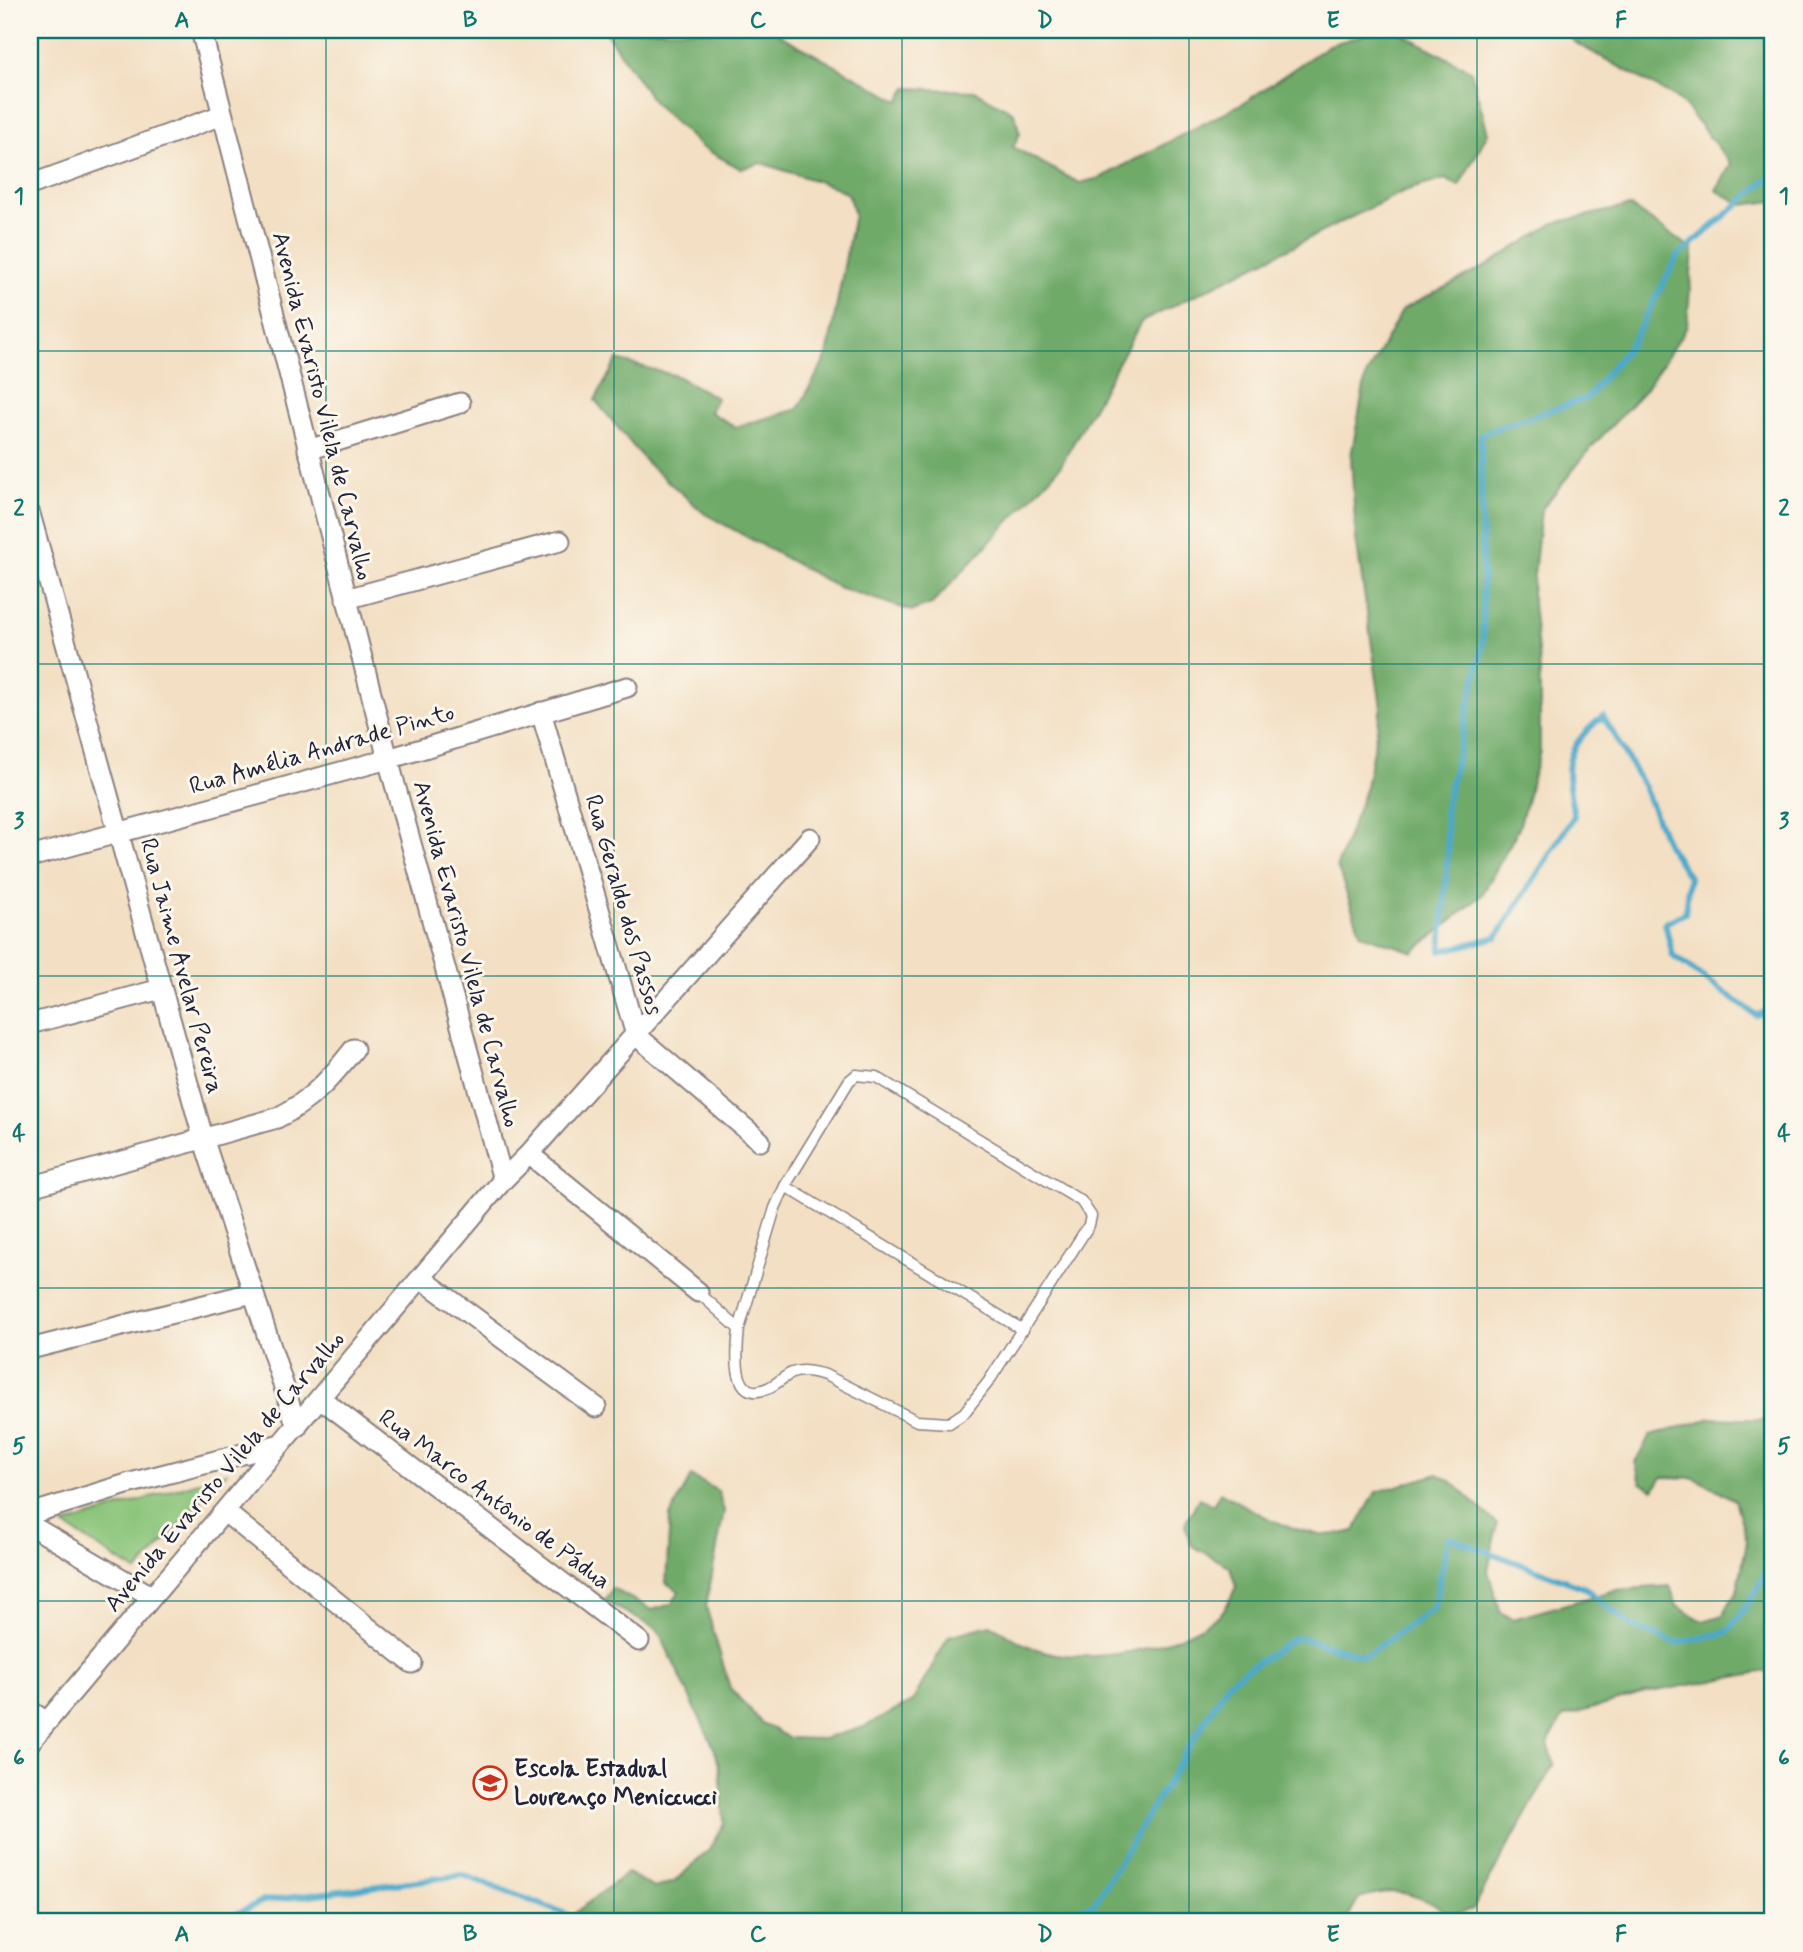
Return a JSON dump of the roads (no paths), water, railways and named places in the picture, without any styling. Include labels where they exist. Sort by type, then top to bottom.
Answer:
[{"type":"street","name":"Avenida Evaristo Vilela de Carvalho","points":[[30,1742],[503,1180],[387,759],[201,30]]},
{"type":"street","points":[[30,185],[222,115]]},
{"type":"street","points":[[308,450],[460,403]]},
{"type":"street","name":"Rua Jaime Avelar Pereira","points":[[30,514],[204,1141],[297,1427]]},
{"type":"street","points":[[346,599],[560,541]]},
{"type":"street","name":"Rua Amélia Andrade Pinto","points":[[30,857],[387,759],[627,687]]},
{"type":"street","name":"Rua Geraldo dos Passos","points":[[541,712],[636,1035],[760,1141]]},
{"type":"street","points":[[503,1180],[636,1035],[810,838]]},
{"type":"street","points":[[30,1024],[161,989]]},
{"type":"street","points":[[30,1187],[204,1141],[277,1118],[304,1104],[326,1085],[354,1049]]},
{"type":"street","points":[[529,1154],[698,1292]]},
{"type":"street","points":[[422,1279],[596,1407]]},
{"type":"street","points":[[30,1349],[252,1293]]},
{"type":"street","name":"Rua Marco Antônio de Pádua","points":[[320,1398],[639,1641]]},
{"type":"street","points":[[30,1514],[127,1483],[281,1444]]},
{"type":"street","points":[[225,1512],[412,1662]]},
{"type":"street","points":[[30,1525],[151,1596]]},
{"type":"street","points":[[30,1711],[47,1721]]},
{"type":"lane","points":[[865,1074],[876,1077],[1081,1202],[1091,1216],[1089,1225],[1023,1330],[964,1413],[949,1423],[934,1424],[917,1421],[825,1375],[808,1371],[792,1373],[766,1389],[755,1390],[744,1384],[738,1376],[736,1361],[739,1329],[775,1208],[785,1186],[849,1082],[856,1075],[865,1074]]},
{"type":"lane","points":[[785,1186],[1023,1330]]},
{"type":"lane","points":[[698,1292],[739,1329]]},
{"type":"waterway","points":[[1773,178],[1765,181],[1677,257],[1633,341],[1587,398],[1481,434],[1483,645],[1445,809],[1448,849],[1441,951],[1497,937],[1574,816],[1569,785],[1569,761],[1579,740],[1603,716],[1644,787],[1667,844],[1689,877],[1685,913],[1665,923],[1673,956],[1756,1015],[1773,1010]]},
{"type":"waterway","points":[[1041,1922],[1094,1904],[1229,1681],[1297,1637],[1365,1656],[1434,1608],[1448,1537],[1585,1588],[1631,1626],[1677,1643],[1728,1632],[1756,1592],[1773,1557]]},
{"type":"waterway","points":[[219,1922],[263,1901],[463,1875],[587,1922]]},
{"type":"place","name":"Escola Estadual Lourenço Meniccucci","points":[[490,1783]]}]
